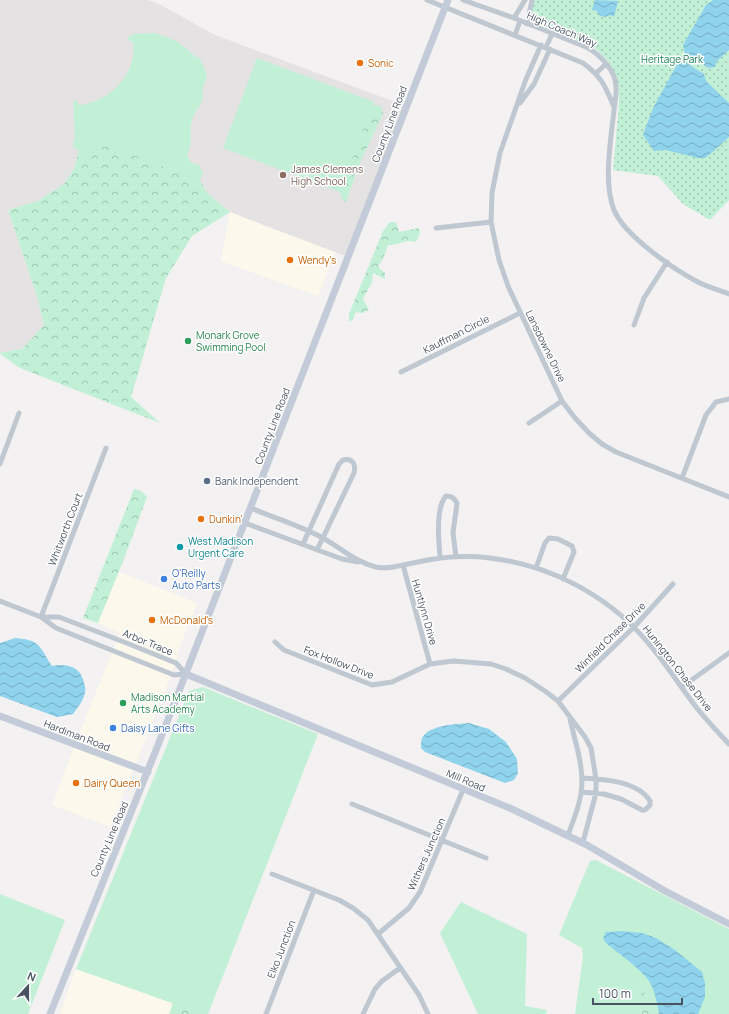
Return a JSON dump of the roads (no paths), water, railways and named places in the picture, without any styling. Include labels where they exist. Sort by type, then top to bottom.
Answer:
[{"type":"main road","name":"County Line Road","points":[[50,1014],[148,772],[448,0]]},
{"type":"main road","name":"Mill Road","points":[[186,674],[512,809],[583,842],[665,891],[729,924]]},
{"type":"main road","name":"Hardiman Road","points":[[0,716],[148,772]]},
{"type":"street","name":"High Coach Way","points":[[427,0],[583,63],[596,73],[603,82],[614,107]]},
{"type":"street","name":"High Coach Way","points":[[463,0],[514,18],[593,50],[606,64],[615,79],[617,95],[614,107],[608,178],[610,201],[618,220],[642,244],[667,262],[697,281],[729,294]]},
{"type":"street","points":[[514,18],[525,0]]},
{"type":"street","points":[[527,24],[532,0]]},
{"type":"street","points":[[515,35],[520,21]]},
{"type":"street","points":[[546,47],[552,34]]},
{"type":"street","name":"Lansdowne Drive","points":[[546,47],[526,79],[500,153],[492,193],[491,222],[499,260],[508,286],[562,401],[575,418],[602,444],[632,460],[729,497]]},
{"type":"street","name":"Lansdowne Drive","points":[[516,109],[534,84],[546,47]]},
{"type":"street","points":[[596,73],[606,64]]},
{"type":"street","points":[[436,228],[491,222]]},
{"type":"street","points":[[634,325],[644,298],[667,262]]},
{"type":"street","name":"Kauffman Circle","points":[[401,372],[520,313]]},
{"type":"street","points":[[682,478],[706,415],[716,402],[729,399]]},
{"type":"street","points":[[528,423],[562,401]]},
{"type":"street","points":[[0,464],[19,413]]},
{"type":"street","name":"Whitworth Court","points":[[41,617],[106,448]]},
{"type":"street","points":[[303,544],[329,484],[340,464],[343,460],[351,460],[355,463],[356,467],[354,473],[317,550]]},
{"type":"street","points":[[440,558],[439,529],[443,500],[446,496],[451,496],[457,503],[453,533],[456,557]]},
{"type":"street","name":"Hunington Chase Drive","points":[[251,508],[309,531],[361,562],[378,567],[391,567],[440,558],[490,558],[519,563],[536,568],[582,587],[603,600],[634,627],[659,656],[694,705],[729,744]]},
{"type":"street","points":[[245,523],[342,559],[361,562]]},
{"type":"street","points":[[536,568],[545,543],[550,538],[558,538],[572,546],[574,552],[563,579]]},
{"type":"street","name":"Huntlynn Drive","points":[[402,565],[430,664]]},
{"type":"street","name":"Winfield Chase Drive","points":[[558,702],[634,627],[673,584]]},
{"type":"street","name":"Arbor Trace","points":[[0,601],[41,617],[56,628],[174,675],[186,674]]},
{"type":"street","name":"Arbor Trace","points":[[41,617],[59,618],[124,642],[176,663],[186,674]]},
{"type":"street","name":"Fox Hollow Drive","points":[[275,642],[284,650],[372,685],[392,682],[430,664],[454,661],[491,664],[525,678],[545,691],[558,702],[585,737],[590,748],[596,779],[596,793],[583,842]]},
{"type":"street","points":[[682,687],[729,653]]},
{"type":"street","name":"Fox Hollow Drive","points":[[568,835],[582,792],[580,762],[570,718]]},
{"type":"street","points":[[582,778],[616,781],[632,787],[648,797],[650,805],[645,810],[642,810],[621,799],[596,793],[582,792]]},
{"type":"street","name":"Withers Junction","points":[[378,934],[404,913],[414,902],[424,884],[463,790]]},
{"type":"street","points":[[352,804],[486,858]]},
{"type":"street","points":[[272,874],[339,900],[353,908],[368,920],[419,995],[428,1014]]},
{"type":"street","name":"Elko Junction","points":[[266,1014],[314,890]]},
{"type":"street","points":[[363,1014],[375,989],[382,981],[400,968]]},
{"type":"water","points":[[595,0],[618,1],[614,17],[610,15],[605,17],[599,15],[596,10],[592,10]]},
{"type":"water","points":[[713,0],[729,0],[729,50],[717,61],[715,67],[709,68],[685,54],[683,45],[706,5]]},
{"type":"water","points":[[679,61],[685,62],[704,74],[706,81],[729,103],[729,137],[705,158],[698,158],[666,150],[654,151],[643,135],[653,108]]},
{"type":"water","points":[[15,638],[35,642],[52,666],[62,665],[72,667],[80,673],[85,686],[85,691],[82,701],[73,714],[57,717],[0,696],[0,643]]},
{"type":"water","points":[[469,723],[489,729],[506,742],[517,759],[518,773],[514,780],[505,783],[425,752],[421,748],[422,738],[430,730],[443,726]]},
{"type":"water","points":[[622,931],[642,933],[656,938],[675,950],[702,972],[705,983],[705,997],[698,1014],[659,1014],[657,1001],[649,981],[635,966],[606,943],[603,938],[606,932]]},
{"type":"place","name":"Sonic","points":[[360,63]]},
{"type":"place","name":"James Clemens High School","points":[[283,175]]},
{"type":"place","name":"Wendy's","points":[[290,260]]},
{"type":"place","name":"Monark Grove Swimming Pool","points":[[188,341]]},
{"type":"place","name":"Bank Independent","points":[[207,481]]},
{"type":"place","name":"Dunkin'","points":[[201,519]]},
{"type":"place","name":"West Madison Urgent Care","points":[[180,547]]},
{"type":"place","name":"O'Reilly Auto Parts","points":[[164,579]]},
{"type":"place","name":"McDonald's","points":[[152,620]]},
{"type":"place","name":"Madison Martial Arts Academy","points":[[123,703]]},
{"type":"place","name":"Daisy Lane Gifts","points":[[113,728]]},
{"type":"place","name":"Dairy Queen","points":[[76,783]]},
{"type":"park label","name":"Heritage Park","points":[[672,59]]}]
